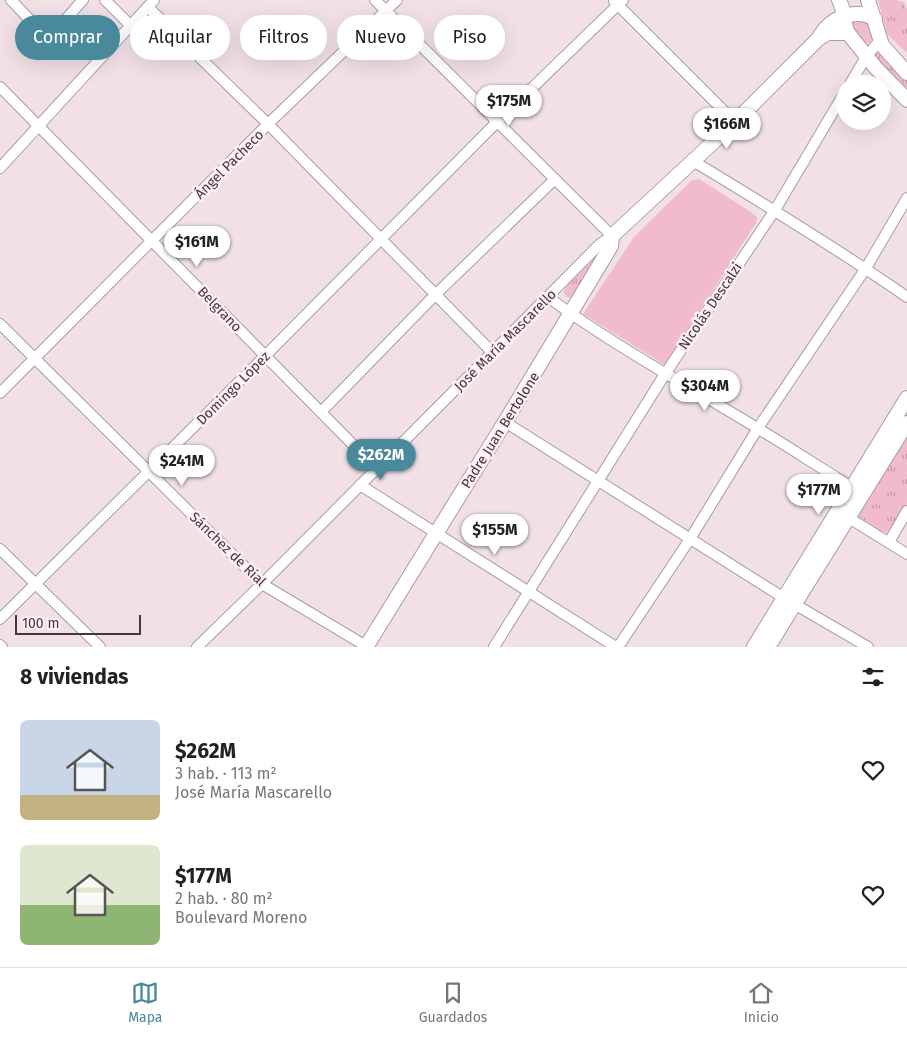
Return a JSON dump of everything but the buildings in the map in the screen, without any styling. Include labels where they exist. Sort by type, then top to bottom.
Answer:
[{"type":"street","points":[[11,0],[40,30],[47,32],[55,29],[83,0]]},
{"type":"street","points":[[105,0],[130,25]]},
{"type":"street","points":[[375,0],[612,236]]},
{"type":"street","name":"Ángel Pacheco","points":[[0,393],[268,124],[396,0]]},
{"type":"street","points":[[839,0],[845,15],[845,27],[848,33],[866,57],[907,100]]},
{"type":"street","points":[[868,0],[884,49],[907,73]]},
{"type":"street","points":[[618,2],[735,122]]},
{"type":"street","name":"Domingo López","points":[[0,619],[618,2]]},
{"type":"street","points":[[141,15],[151,4],[380,240],[492,352]]},
{"type":"street","points":[[845,15],[863,14],[875,19]]},
{"type":"street","name":"José María Mascarello","points":[[197,647],[600,244],[612,236],[735,122],[818,39],[822,32],[837,19],[845,15]]},
{"type":"street","points":[[0,168],[130,27]]},
{"type":"street","points":[[818,39],[828,33],[848,33]]},
{"type":"street","points":[[855,75],[866,57],[880,40]]},
{"type":"street","name":"Belgrano","points":[[0,87],[376,468]]},
{"type":"street","name":"Nicolás Descalzi","points":[[494,647],[665,374],[775,210],[836,107]]},
{"type":"street","points":[[693,161],[866,268],[907,298]]},
{"type":"street","points":[[321,412],[436,294],[555,179]]},
{"type":"street","points":[[360,485],[617,647],[690,539],[758,428],[866,268],[907,198]]},
{"type":"street","name":"Padre Juan Bertolone","points":[[367,647],[571,314],[611,246],[612,236]]},
{"type":"street","points":[[548,297],[571,314],[665,374],[758,428],[858,490]]},
{"type":"street","name":"Sánchez de Rial","points":[[0,324],[262,584],[367,647]]},
{"type":"street","points":[[768,647],[790,601],[858,490],[907,398]]},
{"type":"street","points":[[505,422],[790,601],[868,647]]},
{"type":"street","points":[[858,490],[907,423]]},
{"type":"street","points":[[889,542],[907,511]]},
{"type":"street","points":[[843,515],[907,554]]},
{"type":"street","points":[[0,549],[100,647]]},
{"type":"street","points":[[754,647],[790,601]]},
{"type":"green space","points":[[878,0],[898,0],[906,5],[907,53],[887,34]]},
{"type":"green space","points":[[853,20],[867,20],[873,36],[870,43],[861,43],[852,26]]},
{"type":"green space","points":[[875,49],[907,81],[907,93],[891,77],[891,75],[888,75],[870,57]]},
{"type":"green space","points":[[699,179],[754,214],[757,217],[756,223],[665,365],[583,314],[634,237],[691,181]]},
{"type":"green space","points":[[599,254],[577,294],[572,297],[566,297],[564,292],[566,286]]},
{"type":"green space","points":[[907,432],[907,503],[891,529],[886,533],[858,516],[859,511]]}]
